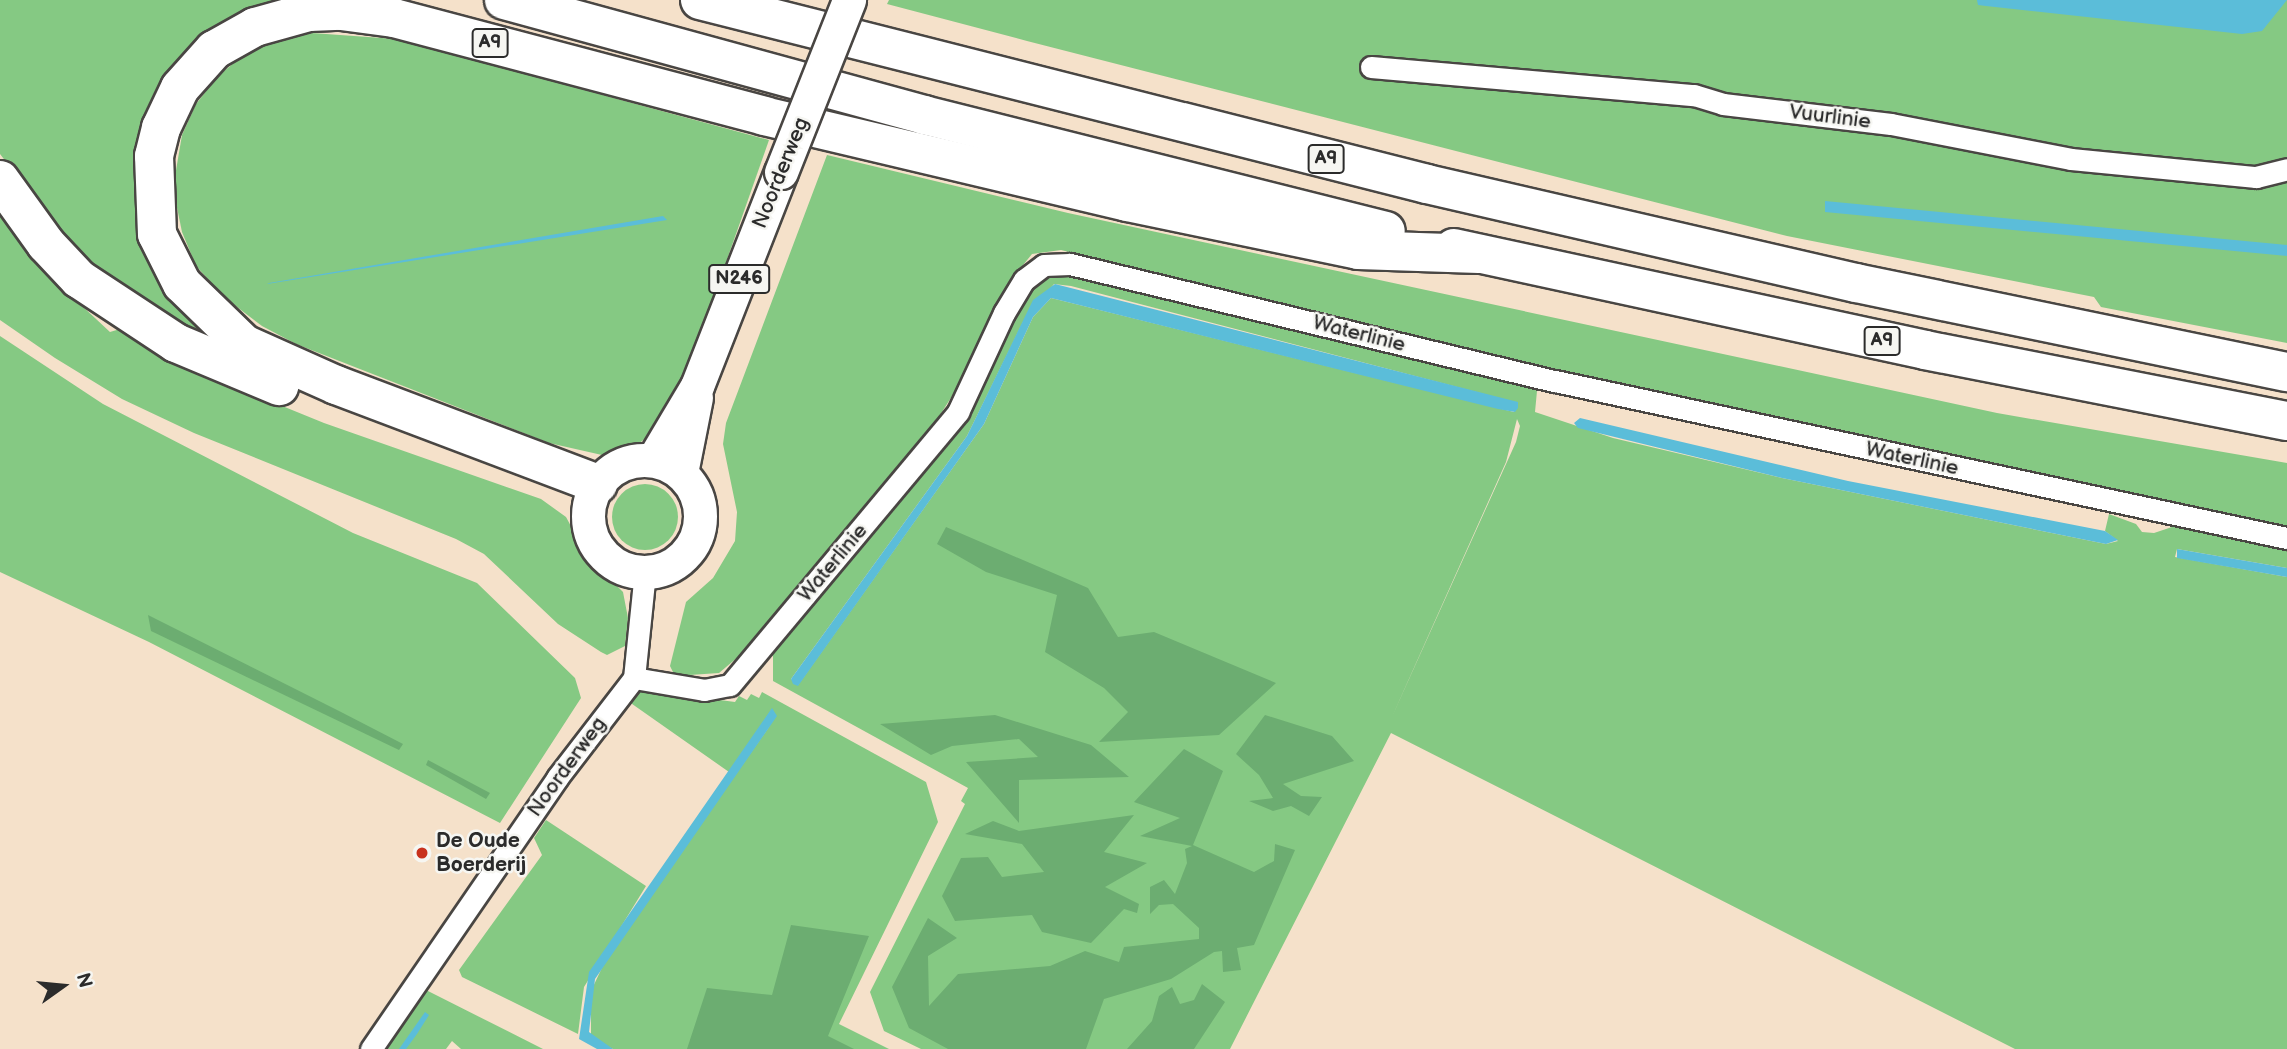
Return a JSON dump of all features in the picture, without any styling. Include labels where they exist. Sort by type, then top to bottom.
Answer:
[{"type":"highway","name":"A9","points":[[504,0],[924,115],[1479,254],[2105,388],[2287,421]]},
{"type":"highway","name":"A9","points":[[700,0],[797,27],[1440,188],[1856,283],[2287,372]]},
{"type":"highway","name":"A9","points":[[734,0],[797,27]]},
{"type":"highway","name":"A9","points":[[594,496],[244,344],[182,284],[157,234],[154,156],[161,128],[180,89],[214,50],[255,27],[309,12],[341,10],[394,18],[764,116],[1127,202],[1358,250],[1479,254]]},
{"type":"highway","points":[[0,180],[46,244],[79,279],[176,343],[594,496]]},
{"type":"main road","name":"Noorderweg","points":[[667,466],[695,416],[697,386],[849,0]]},
{"type":"main road","points":[[633,461],[667,466],[700,506],[693,544],[664,569],[645,572],[609,560],[593,537],[594,496],[613,469],[633,461]]},
{"type":"street","name":"Vuurlinie","points":[[1371,67],[1694,95],[1723,104],[1891,124],[2071,159],[2256,177],[2287,169]]},
{"type":"street","name":"Waterlinie","points":[[634,678],[704,690],[730,685],[958,412],[1004,313],[1024,280],[1044,265],[1070,264],[1555,381],[2287,538]]},
{"type":"street","points":[[634,678],[645,572]]},
{"type":"street","name":"Noorderweg","points":[[370,1049],[557,778],[634,678]]},
{"type":"green space","points":[[0,0],[388,0],[244,20],[145,172],[224,336],[210,347],[80,258],[0,154]]},
{"type":"green space","points":[[889,0],[2287,0],[2287,343],[2101,307],[2094,297],[1787,236],[1027,41],[887,4]]},
{"type":"green space","points":[[312,33],[396,39],[769,140],[697,345],[673,399],[651,434],[637,445],[602,455],[549,443],[296,344],[262,326],[224,297],[196,266],[182,232],[173,188],[182,135],[196,104],[218,76],[257,47]]},
{"type":"green space","points":[[827,155],[1068,213],[1997,413],[2287,463],[2287,527],[1755,423],[1061,250],[1032,254],[1011,280],[961,382],[924,440],[745,651],[719,673],[675,676],[670,666],[686,602],[713,578],[735,541],[737,512],[723,444],[726,423]]},
{"type":"green space","points":[[0,216],[38,265],[110,332],[120,329],[223,382],[324,423],[541,499],[566,517],[587,556],[623,592],[628,618],[625,646],[607,655],[601,652],[558,624],[484,554],[456,539],[194,433],[122,399],[55,358],[0,320]]},
{"type":"green space","points":[[1067,268],[1529,385],[1537,391],[1535,412],[1613,438],[1782,478],[2106,544],[2118,541],[2105,531],[2109,514],[2136,524],[2142,532],[2154,533],[2175,526],[2287,547],[2287,568],[2177,549],[2175,557],[2287,577],[2287,1049],[2015,1049],[1391,733],[1230,1049],[921,1049],[884,1031],[870,992],[965,804],[961,801],[968,788],[773,681],[773,656],[768,651],[963,417],[983,388],[1027,287]],"holes":[[[1054,284],[1071,286],[1518,403],[1514,412],[1051,298],[1033,317],[984,424],[798,685],[791,679],[967,436],[1023,322]],[[1517,419],[1520,426],[1516,442],[1391,719],[1506,462]]]},
{"type":"green space","points":[[0,336],[103,404],[353,533],[477,583],[575,678],[581,698],[500,823],[149,642],[0,572]]},
{"type":"green space","points":[[638,484],[652,484],[664,489],[673,498],[678,517],[676,530],[669,541],[652,550],[638,550],[626,545],[617,536],[612,524],[612,510],[617,498],[626,489]]},
{"type":"green space","points":[[946,527],[1088,588],[1118,637],[1154,632],[1276,683],[1219,735],[1099,742],[1128,712],[1104,688],[1045,652],[1057,595],[986,572],[937,544]]},
{"type":"green space","points":[[148,615],[403,744],[399,750],[151,631]]},
{"type":"green space","points":[[644,690],[735,702],[739,696],[747,700],[751,694],[759,698],[762,692],[926,782],[938,822],[839,1024],[889,1049],[613,1049],[591,1038],[591,991],[608,955],[769,727],[772,709],[729,772],[625,699]]},
{"type":"green space","points":[[995,715],[1091,745],[1129,777],[1019,780],[1019,823],[966,762],[1038,757],[1019,739],[952,746],[931,755],[880,724]]},
{"type":"green space","points":[[1265,715],[1332,736],[1354,761],[1283,784],[1301,796],[1322,797],[1309,816],[1291,806],[1273,811],[1249,801],[1273,798],[1259,775],[1236,754]]},
{"type":"green space","points":[[1184,749],[1223,771],[1193,845],[1254,872],[1274,861],[1275,844],[1295,850],[1254,945],[1237,948],[1241,970],[1223,972],[1222,951],[1214,952],[1171,979],[1104,999],[1086,1049],[948,1049],[909,1028],[892,987],[928,918],[957,938],[928,956],[929,1006],[958,974],[1050,966],[1085,951],[1119,962],[1124,947],[1199,939],[1199,928],[1173,904],[1159,905],[1150,914],[1150,887],[1164,880],[1175,894],[1187,863],[1185,849],[1192,846],[1140,836],[1180,818],[1134,802]]},
{"type":"green space","points":[[428,760],[490,793],[486,799],[426,765]]},
{"type":"green space","points":[[1134,815],[1104,852],[1147,863],[1105,887],[1139,904],[1137,913],[1124,909],[1091,943],[1042,932],[1032,915],[955,921],[942,896],[961,858],[988,857],[1002,877],[1044,872],[1022,844],[965,834],[993,821],[1019,831]]},
{"type":"green space","points":[[546,820],[646,886],[584,987],[578,1034],[462,977],[459,970],[542,855],[534,838]]},
{"type":"green space","points":[[791,925],[869,936],[828,1036],[854,1049],[687,1049],[707,988],[772,995]]},
{"type":"green space","points":[[1202,984],[1225,1002],[1194,1049],[1127,1049],[1152,1021],[1159,996],[1172,987],[1180,1004],[1194,1000]]},
{"type":"green space","points":[[426,990],[543,1049],[461,1049],[452,1041],[446,1049],[384,1049]]},
{"type":"water","points":[[1977,0],[2287,0],[2262,31],[2242,34],[1978,5]]},
{"type":"water","points":[[1825,201],[2287,245],[2287,256],[1825,212]]},
{"type":"water","points":[[663,216],[667,220],[267,284],[269,283]]},
{"type":"water","points":[[1055,284],[1518,402],[1518,408],[1515,412],[1498,409],[1051,298],[1033,317],[984,424],[798,686],[793,684],[791,679],[967,436],[1033,300]]},
{"type":"water","points":[[1580,418],[1848,481],[2105,531],[2118,540],[2106,544],[1782,478],[1578,428],[1574,423]]},
{"type":"water","points":[[2177,549],[2287,568],[2287,577],[2177,558]]},
{"type":"water","points":[[772,708],[777,716],[595,979],[589,1032],[613,1049],[597,1049],[579,1039],[589,972]]},
{"type":"water","points":[[425,1012],[429,1015],[417,1034],[406,1049],[399,1049]]},
{"type":"place","name":"De Oude Boerderij","points":[[422,853]]}]
